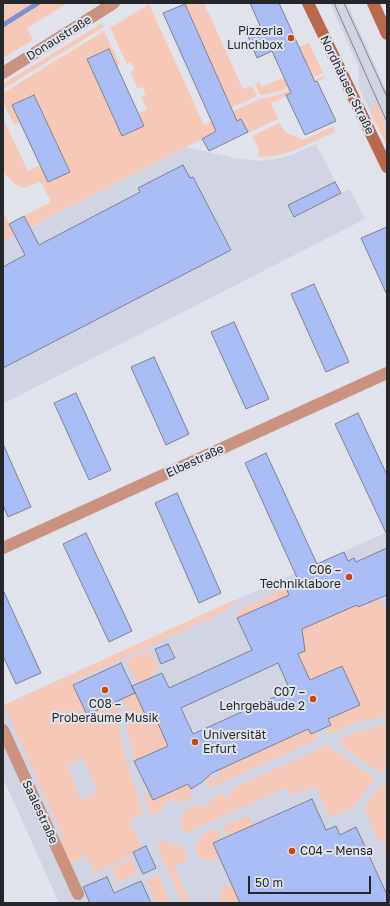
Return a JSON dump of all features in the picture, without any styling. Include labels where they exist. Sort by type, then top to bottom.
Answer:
[{"type":"main road","name":"Nordhäuser Straße","points":[[308,3],[387,167]]},
{"type":"main road","points":[[373,3],[387,34]]},
{"type":"street","name":"Donaustraße","points":[[3,73],[114,3]]},
{"type":"street","name":"Elbestraße","points":[[3,548],[387,373]]},
{"type":"street","name":"Saalestraße","points":[[3,730],[78,894]]},
{"type":"shaded area","points":[[3,3],[68,3],[27,28],[33,40],[3,58]]},
{"type":"shaded area","points":[[204,3],[243,89],[252,86],[257,96],[231,108],[185,4]]},
{"type":"shaded area","points":[[330,3],[347,3],[387,92],[387,128],[375,102],[371,113],[359,88],[358,66]]},
{"type":"shaded area","points":[[149,4],[204,125],[260,99],[278,95],[324,76],[325,78],[271,103],[278,119],[248,132],[241,119],[30,227],[24,216],[51,202],[41,182],[24,188],[15,184],[3,172],[3,167],[5,165],[3,160],[3,118],[28,171],[40,165],[70,172],[34,95],[13,105],[20,122],[14,125],[3,102],[3,93],[104,31],[120,64],[117,66],[109,49],[87,59],[122,135],[144,126],[138,113],[147,110],[141,97],[146,94],[142,87],[138,89],[130,72],[135,70],[131,62],[127,64],[110,28]]},
{"type":"shaded area","points":[[102,23],[104,27],[3,89],[3,84]]},
{"type":"shaded area","points":[[309,43],[323,73],[277,92],[260,95],[255,84],[259,82],[262,87],[308,67],[299,47]]},
{"type":"shaded area","points":[[375,101],[387,128],[387,145],[371,113]]},
{"type":"shaded area","points":[[279,123],[285,132],[303,140],[334,126],[335,132],[293,151],[275,156],[258,157],[259,149],[252,136]]},
{"type":"shaded area","points":[[316,144],[341,193],[350,189],[365,219],[3,404],[3,241],[185,147],[235,158],[257,161],[276,159],[294,154]]},
{"type":"shaded area","points":[[3,211],[15,235],[3,241],[3,235],[5,234],[3,228]]},
{"type":"shaded area","name":"Universität Erfurt","points":[[387,532],[387,903],[59,903],[3,778],[3,705]]},
{"type":"shaded area","points":[[286,588],[289,595],[237,618],[236,614],[245,607]]},
{"type":"shaded area","points":[[379,598],[386,611],[387,619],[387,716],[354,723],[330,734],[326,727],[331,725],[328,719],[360,705],[342,666],[310,680],[298,654],[305,651],[301,621],[318,622],[357,605],[359,607]]},
{"type":"shaded area","points":[[234,600],[235,603],[220,614],[72,682],[87,715],[117,701],[119,728],[123,750],[143,814],[129,820],[142,848],[133,852],[134,854],[94,873],[84,851],[82,852],[84,857],[69,863],[59,842],[64,839],[4,705]],"holes":[[[83,759],[98,792],[81,800],[67,766]]]},
{"type":"shaded area","points":[[150,650],[159,669],[152,672],[154,677],[137,684],[126,661]]},
{"type":"shaded area","points":[[135,693],[149,722],[156,719],[168,746],[134,761],[127,727],[124,698]]},
{"type":"shaded area","points":[[387,724],[387,766],[381,774],[337,742],[353,733]]},
{"type":"shaded area","points":[[308,729],[315,732],[319,738],[211,788],[204,780],[203,777],[210,774],[212,779],[221,775],[219,770]]},
{"type":"shaded area","points":[[327,745],[375,779],[353,807],[330,817],[315,786],[291,796],[287,787],[186,833],[183,831],[181,826],[181,818],[184,812],[189,808],[194,806],[202,807],[210,803],[215,796],[222,793],[224,798],[234,793],[232,789]]},
{"type":"shaded area","points":[[188,784],[192,798],[181,803],[174,799],[163,804],[161,811],[153,815],[149,812],[144,795],[149,793],[153,800]]},
{"type":"shaded area","points":[[382,784],[387,788],[387,860],[383,850],[386,848],[383,841],[379,842],[364,808]]},
{"type":"shaded area","points":[[244,817],[249,818],[255,825],[228,837],[223,826]]},
{"type":"shaded area","points":[[217,828],[222,840],[220,858],[207,861],[198,856],[195,850],[196,843],[204,834]]},
{"type":"shaded area","points":[[159,840],[183,847],[188,860],[174,866],[190,903],[183,903],[158,850]]},
{"type":"shaded area","points":[[131,859],[137,872],[118,883],[111,868]]},
{"type":"shaded area","points":[[158,875],[170,903],[156,903],[146,881]]},
{"type":"shaded area","points":[[232,884],[240,903],[219,903],[220,892],[224,887]]},
{"type":"building","points":[[250,3],[279,3],[315,82],[317,81],[336,121],[305,135],[286,95],[291,93],[272,51],[257,58],[247,34],[261,28]]},
{"type":"building","points":[[185,4],[237,121],[241,119],[248,132],[209,151],[202,139],[216,131],[163,13]]},
{"type":"building","points":[[109,49],[144,126],[122,136],[87,59]]},
{"type":"building","points":[[34,95],[70,172],[48,182],[12,105]]},
{"type":"building","points":[[183,165],[190,178],[193,177],[231,250],[3,368],[3,267],[25,255],[9,224],[24,216],[39,245],[140,192],[138,188]]},
{"type":"building","points":[[335,182],[341,193],[294,217],[288,205]]},
{"type":"building","points":[[387,227],[387,295],[361,238]]},
{"type":"building","points":[[314,284],[349,362],[326,372],[291,294]]},
{"type":"building","points":[[234,322],[269,399],[246,409],[211,332]]},
{"type":"building","points":[[154,357],[189,434],[166,445],[131,367]]},
{"type":"building","points":[[76,393],[111,470],[89,480],[54,403]]},
{"type":"building","points":[[358,413],[387,475],[387,535],[335,424]]},
{"type":"building","points":[[3,444],[31,507],[8,517],[3,505]]},
{"type":"building","name":"C07 – Lehrgebäude 2","points":[[266,453],[317,564],[344,552],[348,561],[354,558],[356,562],[387,548],[387,595],[358,607],[357,605],[302,629],[305,651],[298,654],[310,680],[342,666],[360,705],[328,719],[331,725],[311,734],[308,729],[212,773],[191,789],[188,784],[153,800],[134,761],[168,746],[156,719],[149,723],[132,686],[162,673],[169,688],[252,650],[237,618],[289,595],[286,588],[299,582],[245,463]],"holes":[[[278,663],[290,690],[193,734],[181,708]]]},
{"type":"building","points":[[177,493],[221,593],[199,603],[155,503]]},
{"type":"building","points":[[86,533],[132,631],[109,642],[63,544]]},
{"type":"building","points":[[3,590],[41,673],[16,684],[3,656]]},
{"type":"building","points":[[168,644],[175,658],[161,664],[155,649]]},
{"type":"building","name":"C08 – Proberäume Musik","points":[[121,663],[135,693],[87,715],[73,685]]},
{"type":"building","name":"C04 – Mensa","points":[[312,799],[326,830],[336,826],[340,835],[356,827],[387,895],[387,903],[240,903],[213,843]]},
{"type":"building","points":[[146,846],[156,868],[143,874],[133,852]]},
{"type":"building","points":[[107,877],[114,893],[141,881],[151,903],[90,903],[83,887]]},
{"type":"waterway","points":[[3,25],[38,3]]},
{"type":"tram line","points":[[334,3],[387,122]]},
{"type":"tram line","points":[[344,3],[387,97]]},
{"type":"place","name":"Pizzeria Lunchbox","points":[[291,38]]},
{"type":"place","name":"C06 – Techniklabore","points":[[349,577]]},
{"type":"place","name":"C08 – Proberäume Musik","points":[[105,690]]},
{"type":"place","name":"C07 – Lehrgebäude 2","points":[[313,699]]},
{"type":"place","name":"Universität Erfurt","points":[[195,742]]},
{"type":"place","name":"C04 – Mensa","points":[[292,851]]}]
